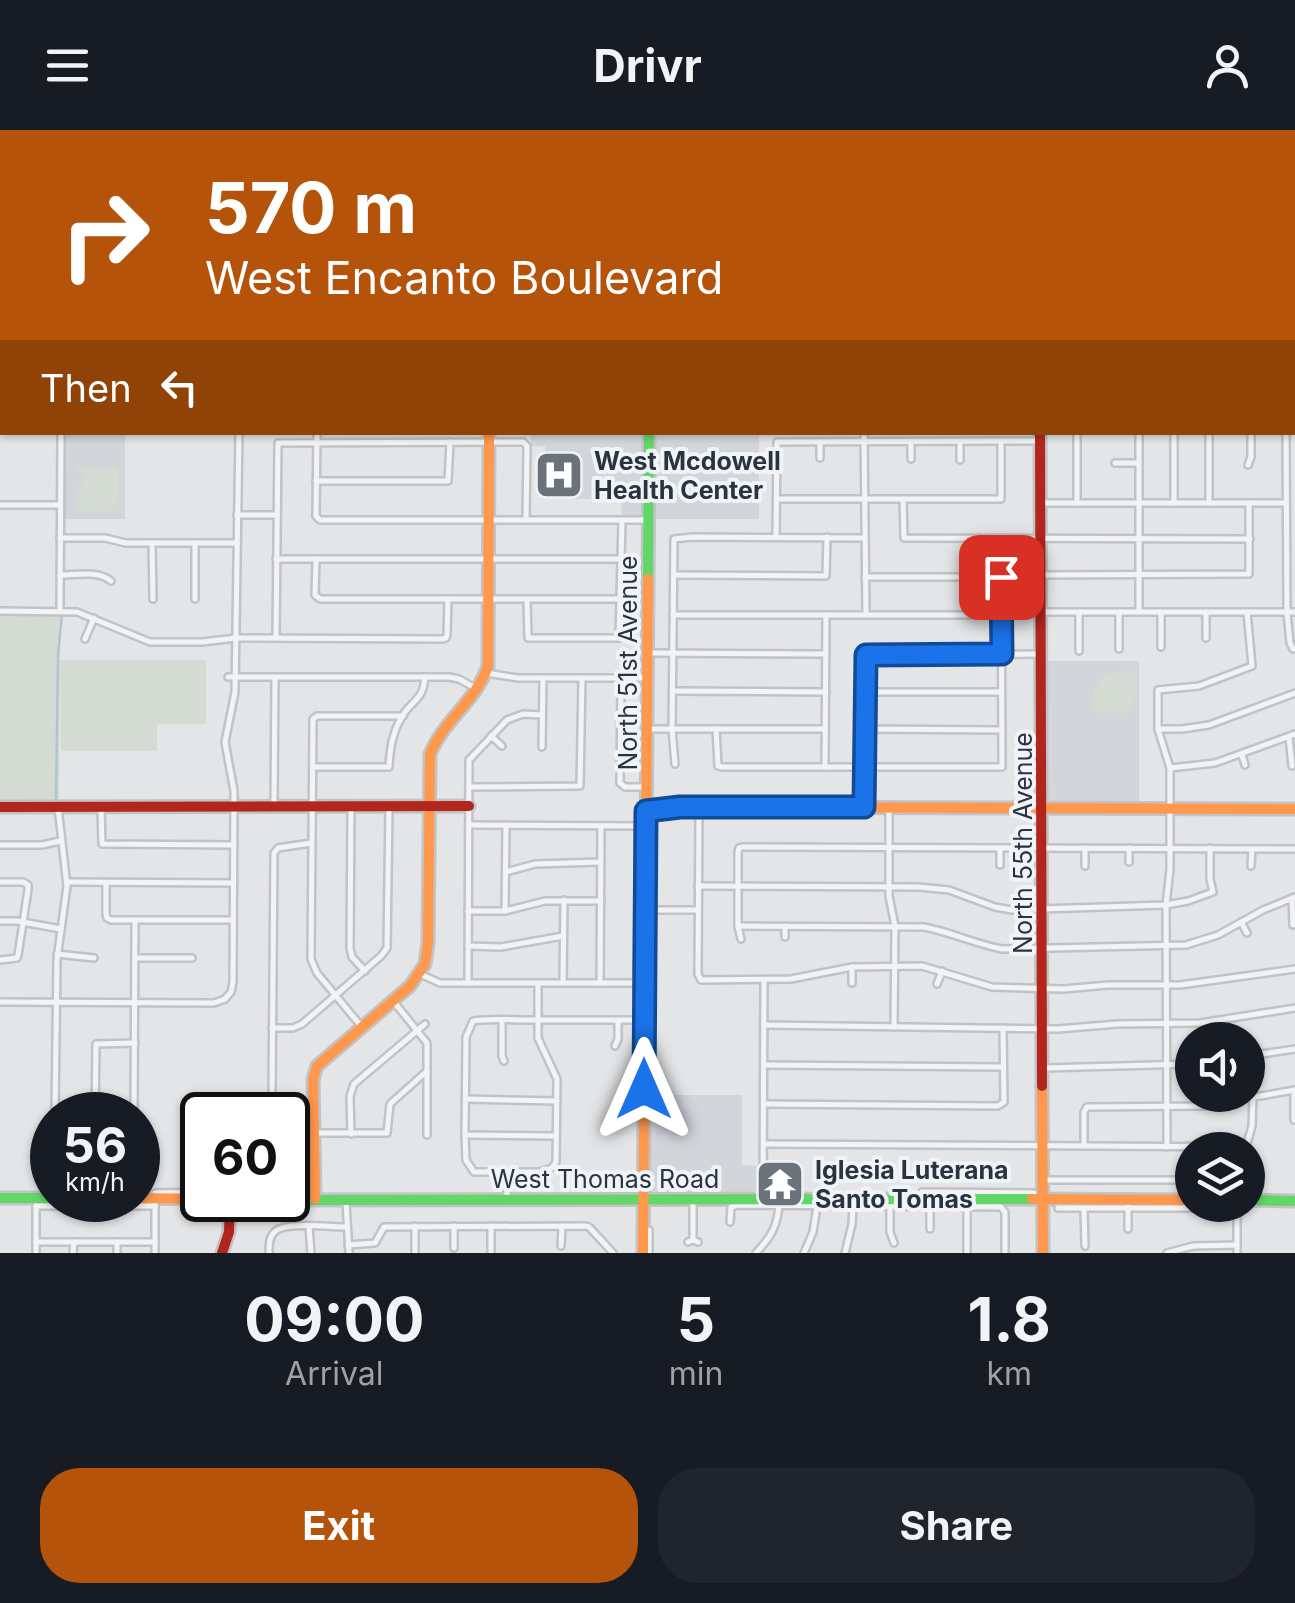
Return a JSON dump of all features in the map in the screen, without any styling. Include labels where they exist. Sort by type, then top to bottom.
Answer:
[{"type":"street","points":[[60,611],[61,435]]},
{"type":"street","points":[[0,1002],[227,1002],[233,986],[234,786],[228,742],[236,638],[238,435]]},
{"type":"street","points":[[317,435],[317,519],[649,520]]},
{"type":"street","name":"North 51st Avenue","points":[[646,1253],[645,1020],[641,983],[647,787],[649,435]]},
{"type":"street","points":[[864,435],[866,614]]},
{"type":"street","points":[[1077,435],[1077,503]]},
{"type":"street","points":[[1138,435],[1138,612]]},
{"type":"street","points":[[1174,435],[1174,503]]},
{"type":"street","points":[[1209,435],[1209,503]]},
{"type":"street","points":[[1248,465],[1251,435]]},
{"type":"street","points":[[1286,435],[1286,612],[1293,649]]},
{"type":"street","points":[[312,1199],[315,1064],[410,986],[425,964],[429,764],[434,740],[479,690],[486,672],[489,437]]},
{"type":"street","points":[[276,638],[278,443],[450,442],[489,437],[526,444],[526,520]]},
{"type":"street","points":[[776,537],[777,442],[1001,442],[1040,437]]},
{"type":"street","name":"North 55th Avenue","points":[[1040,437],[1044,1180],[1039,1197],[1044,1253]]},
{"type":"street","points":[[316,481],[448,480],[450,442]]},
{"type":"street","points":[[820,442],[820,458]]},
{"type":"street","points":[[911,442],[911,458]]},
{"type":"street","points":[[960,442],[960,460]]},
{"type":"street","points":[[777,499],[1000,498],[1001,442]]},
{"type":"street","points":[[1115,463],[1138,463]]},
{"type":"street","points":[[902,499],[904,538],[1250,539]]},
{"type":"street","points":[[1040,503],[1286,503]]},
{"type":"street","points":[[1040,575],[1248,574],[1250,503]]},
{"type":"street","points":[[0,505],[60,505]]},
{"type":"street","points":[[237,515],[277,515]]},
{"type":"street","points":[[527,599],[528,638],[619,638],[622,520]]},
{"type":"street","points":[[674,576],[826,576],[826,537]]},
{"type":"street","points":[[60,538],[105,538],[126,543],[236,543]]},
{"type":"street","points":[[675,764],[674,539],[864,538]]},
{"type":"street","points":[[716,729],[718,766],[1002,767],[1001,538]]},
{"type":"street","points":[[1286,540],[1295,540]]},
{"type":"street","points":[[152,543],[152,599]]},
{"type":"street","points":[[195,543],[195,599]]},
{"type":"street","points":[[316,559],[317,598],[621,599]]},
{"type":"street","points":[[276,560],[621,559]]},
{"type":"street","points":[[60,575],[96,574],[111,582]]},
{"type":"street","points":[[1286,575],[1295,575]]},
{"type":"street","points":[[865,576],[1001,577]]},
{"type":"street","points":[[0,611],[77,612],[150,642],[446,638],[448,599]]},
{"type":"street","points":[[1041,612],[1295,612]]},
{"type":"street","points":[[1079,612],[1080,650]]},
{"type":"street","points":[[1119,612],[1119,649]]},
{"type":"street","points":[[1161,612],[1162,647]]},
{"type":"street","points":[[1206,612],[1206,638]]},
{"type":"street","points":[[1167,1147],[1166,905],[1170,808],[1158,728],[1158,690],[1199,686],[1252,666],[1247,612]]},
{"type":"street","points":[[825,767],[826,614]]},
{"type":"street","points":[[673,615],[1001,615]]},
{"type":"street","points":[[85,639],[94,618]]},
{"type":"street","points":[[648,653],[826,654]]},
{"type":"street","points":[[864,807],[866,655],[1042,654]]},
{"type":"street","points":[[486,672],[518,678],[648,678]]},
{"type":"street","points":[[232,677],[424,677],[460,679],[479,690]]},
{"type":"street","points":[[313,768],[389,767],[392,738],[402,716],[422,694],[424,677]]},
{"type":"street","points":[[274,806],[275,678]]},
{"type":"street","points":[[542,746],[543,678]]},
{"type":"street","points":[[469,787],[580,786],[582,678]]},
{"type":"street","points":[[621,678],[621,786],[647,787]]},
{"type":"street","points":[[673,692],[826,692]]},
{"type":"street","points":[[864,692],[1002,692]]},
{"type":"street","points":[[1158,728],[1210,725],[1295,692]]},
{"type":"street","points":[[468,983],[469,760],[509,718],[542,714]]},
{"type":"street","points":[[354,716],[354,726]]},
{"type":"street","points":[[362,1026],[316,973],[311,959],[314,717],[402,716]]},
{"type":"street","points":[[647,729],[825,729]]},
{"type":"street","points":[[864,729],[1003,730]]},
{"type":"street","points":[[491,736],[502,746]]},
{"type":"street","points":[[1166,764],[1216,764],[1292,736],[1292,766]]},
{"type":"street","points":[[1242,755],[1246,765]]},
{"type":"street","points":[[0,806],[469,806]]},
{"type":"street","points":[[351,806],[350,948],[365,970]]},
{"type":"street","points":[[272,1028],[298,1027],[384,953],[388,943],[389,806]]},
{"type":"street","points":[[56,1092],[57,954],[66,882],[58,807]]},
{"type":"street","points":[[101,807],[102,844],[234,845]]},
{"type":"street","points":[[646,811],[698,807],[1295,809]]},
{"type":"street","points":[[698,807],[699,978],[704,980],[806,981],[852,967],[895,965],[922,966],[992,987],[1043,989],[1191,984],[1295,969]]},
{"type":"street","points":[[888,808],[889,887],[895,926],[894,1027]]},
{"type":"street","points":[[469,825],[643,826]]},
{"type":"street","points":[[505,911],[506,826]]},
{"type":"street","points":[[600,983],[602,826]]},
{"type":"street","name":"North 51st Avenue","points":[[641,983],[646,910],[643,826]]},
{"type":"street","points":[[0,845],[60,842]]},
{"type":"street","points":[[272,1092],[276,992],[274,849],[312,843]]},
{"type":"street","points":[[740,939],[739,848],[1295,849]]},
{"type":"street","points":[[1000,848],[1000,864]]},
{"type":"street","points":[[1085,848],[1085,866]]},
{"type":"street","points":[[1128,862],[1129,848]]},
{"type":"street","points":[[698,886],[949,890],[1004,910],[1166,905],[1213,892],[1210,848]]},
{"type":"street","points":[[1252,849],[1252,866]]},
{"type":"street","points":[[506,872],[535,864],[601,862]]},
{"type":"street","points":[[0,882],[28,885],[16,958],[0,960]]},
{"type":"street","points":[[66,882],[234,882]]},
{"type":"street","points":[[106,882],[107,918],[233,920]]},
{"type":"street","points":[[738,926],[895,926],[945,931],[1002,949],[1186,945],[1208,940],[1293,898],[1293,925]]},
{"type":"street","points":[[562,984],[564,900]]},
{"type":"street","points":[[468,911],[505,911],[545,901],[601,900]]},
{"type":"street","points":[[646,910],[698,910]]},
{"type":"street","points":[[134,1092],[135,920]]},
{"type":"street","points":[[0,921],[62,929]]},
{"type":"street","points":[[1241,922],[1247,933]]},
{"type":"street","points":[[785,926],[785,938]]},
{"type":"street","points":[[468,946],[502,947],[563,936]]},
{"type":"street","points":[[57,954],[94,958]]},
{"type":"street","points":[[135,958],[192,958]]},
{"type":"street","points":[[852,967],[852,983]]},
{"type":"street","points":[[937,984],[942,971]]},
{"type":"street","points":[[420,974],[440,983],[641,983]]},
{"type":"street","points":[[763,1198],[764,980]]},
{"type":"street","points":[[538,984],[538,1020],[538,1038],[557,1079],[556,1162],[540,1172],[478,1172],[466,1160],[466,1037],[470,1024],[477,1020],[502,1020],[538,1020],[645,1020]]},
{"type":"street","points":[[392,1000],[426,1043],[427,1135]]},
{"type":"street","points":[[764,1025],[1044,1029],[1200,1023],[1295,1008]]},
{"type":"street","points":[[502,1020],[504,1061]]},
{"type":"street","points":[[576,1032],[577,1020]]},
{"type":"street","points":[[615,1046],[618,1020]]},
{"type":"street","points":[[351,1134],[350,1096],[354,1084],[425,1024]]},
{"type":"street","points":[[764,1104],[1002,1105],[1003,1028]]},
{"type":"street","points":[[95,1092],[96,1044],[135,1043]]},
{"type":"street","points":[[1265,1053],[1295,1049]]},
{"type":"street","points":[[764,1065],[1003,1067]]},
{"type":"street","points":[[1044,1068],[1175,1065]]},
{"type":"street","points":[[312,1134],[387,1133],[390,1104],[427,1071]]},
{"type":"street","points":[[1265,1094],[1295,1090],[1294,1120]]},
{"type":"street","points":[[466,1099],[557,1100]]},
{"type":"street","points":[[1084,1146],[1085,1108],[1175,1106]]},
{"type":"street","points":[[465,1135],[556,1136]]},
{"type":"street","points":[[764,1144],[1175,1147]]},
{"type":"street","points":[[507,1172],[507,1199]]},
{"type":"street","points":[[1044,1180],[1175,1180]]},
{"type":"street","name":"West Thomas Road","points":[[730,1222],[732,1207],[778,1202],[1016,1196],[1175,1205]]},
{"type":"street","points":[[0,1198],[30,1201]]},
{"type":"street","name":"West Thomas Road","points":[[312,1199],[763,1198],[816,1206],[853,1202],[890,1207],[927,1201],[1004,1209],[1005,1253]]},
{"type":"street","points":[[346,1199],[348,1249],[375,1243],[384,1226],[562,1226],[589,1227],[613,1253]]},
{"type":"street","points":[[693,1241],[694,1199]]},
{"type":"street","points":[[1265,1200],[1295,1201]]},
{"type":"street","points":[[927,1201],[930,1229]]},
{"type":"street","name":"West Thomas Road","points":[[1058,1208],[1175,1201]]},
{"type":"street","points":[[756,1253],[776,1227],[778,1202]]},
{"type":"street","points":[[845,1253],[853,1202]]},
{"type":"street","points":[[1128,1204],[1128,1229]]},
{"type":"street","points":[[804,1253],[814,1232],[816,1206]]},
{"type":"street","points":[[890,1207],[894,1243]]},
{"type":"street","points":[[967,1208],[967,1253]]},
{"type":"street","points":[[1084,1208],[1085,1246]]},
{"type":"street","points":[[36,1222],[36,1253]]},
{"type":"street","points":[[155,1222],[155,1253]]},
{"type":"street","points":[[222,1253],[229,1222]]},
{"type":"street","points":[[1237,1222],[1237,1253]]},
{"type":"street","points":[[414,1253],[415,1226]]},
{"type":"street","points":[[454,1226],[454,1248]]},
{"type":"street","points":[[491,1253],[492,1226]]},
{"type":"street","points":[[561,1246],[562,1226]]},
{"type":"street","points":[[309,1227],[311,1253]]},
{"type":"street","points":[[270,1253],[272,1235],[278,1229],[346,1227]]},
{"type":"street","name":"North 51st Avenue","points":[[646,1253],[650,1230]]},
{"type":"street","points":[[36,1242],[155,1242]]},
{"type":"street","points":[[74,1242],[74,1253]]},
{"type":"street","points":[[117,1242],[117,1253]]},
{"type":"street","points":[[1167,1253],[1193,1246],[1237,1244]]},
{"type":"shaded area","points":[[64,435],[125,435],[125,519],[63,519]]},
{"type":"shaded area","points":[[531,435],[644,435],[643,516],[622,518],[621,499],[550,499],[545,492],[545,446],[531,446]]},
{"type":"shaded area","points":[[655,435],[759,435],[759,519],[653,519]]},
{"type":"shaded area","points":[[118,466],[119,509],[77,512],[76,485],[83,485],[84,474],[77,473],[77,467]]},
{"type":"shaded area","points":[[0,613],[60,613],[60,660],[206,660],[206,724],[157,724],[157,751],[61,751],[60,661],[59,804],[0,804]]},
{"type":"shaded area","points":[[1047,661],[1139,661],[1139,803],[1048,800]]},
{"type":"shaded area","points":[[1133,663],[1135,702],[1132,711],[1092,713],[1100,680],[1113,672],[1133,671]]},
{"type":"shaded area","points":[[649,1095],[742,1095],[742,1165],[761,1166],[760,1193],[649,1192]]},
{"type":"waterway","points":[[56,801],[62,614]]},
{"type":"traffic: fast","points":[[648,579],[649,435]]},
{"type":"traffic: fast","points":[[0,1198],[30,1198]]},
{"type":"traffic: fast","points":[[310,1200],[1032,1199]]},
{"type":"traffic: fast","points":[[1265,1200],[1295,1201]]},
{"type":"traffic: slow","points":[[315,1199],[313,1079],[317,1066],[410,986],[425,964],[430,754],[476,690],[488,666],[489,435]]},
{"type":"traffic: slow","points":[[643,1253],[648,579]]},
{"type":"traffic: slow","points":[[647,811],[699,807],[1295,809]]},
{"type":"traffic: slow","points":[[1042,1086],[1043,1253]]},
{"type":"traffic: slow","points":[[160,1198],[180,1199]]},
{"type":"traffic: slow","points":[[1032,1199],[1175,1200]]},
{"type":"traffic: jam","points":[[1040,435],[1042,1086]]},
{"type":"traffic: jam","points":[[0,807],[469,806]]},
{"type":"traffic: jam","points":[[222,1253],[229,1222]]},
{"type":"place","name":"West Mcdowell Health Center","points":[[559,475]]},
{"type":"place","name":"Iglesia Luterana Santo Tomas","points":[[780,1184]]},
{"type":"route","points":[[644,1089],[646,811],[680,807],[864,807],[866,655],[1002,654],[1001,577]]}]
